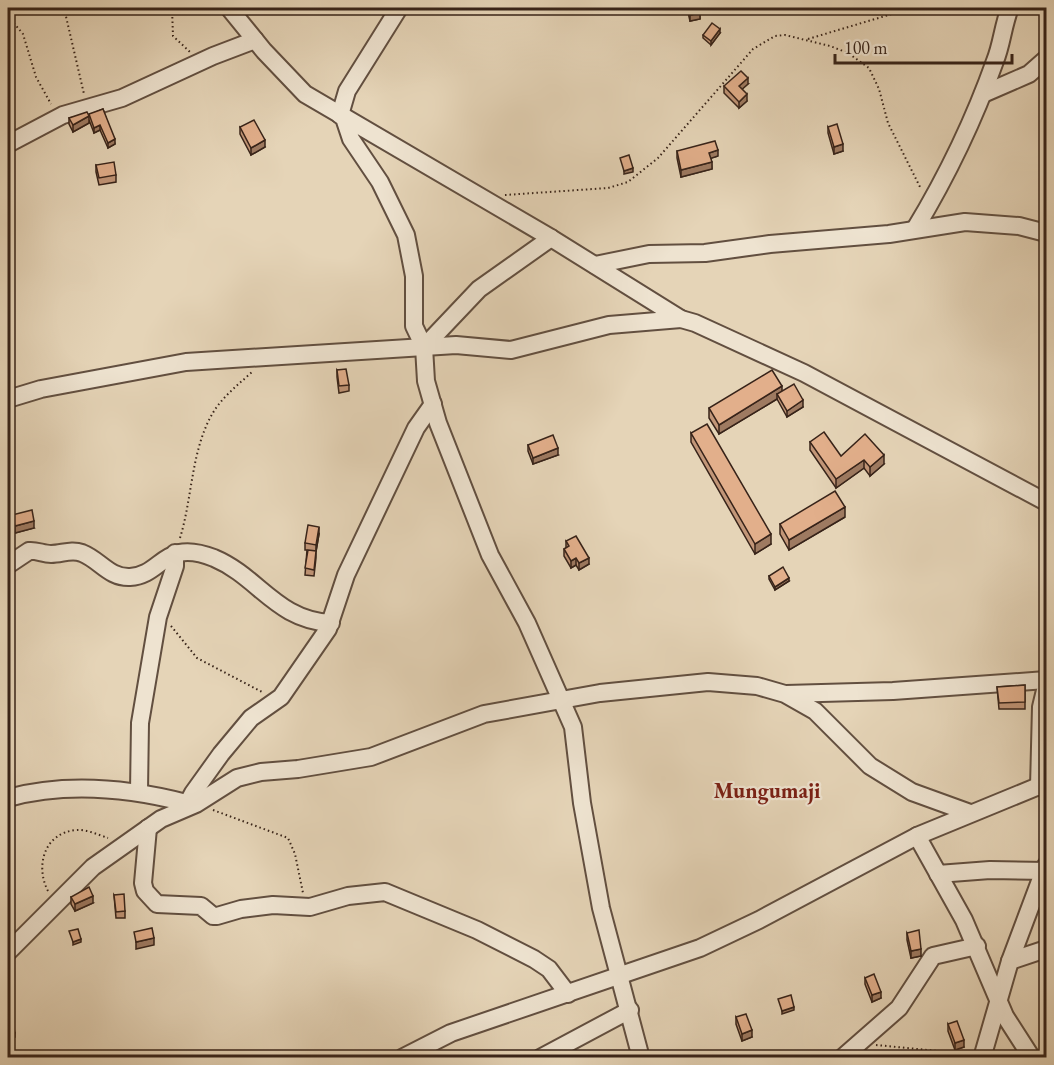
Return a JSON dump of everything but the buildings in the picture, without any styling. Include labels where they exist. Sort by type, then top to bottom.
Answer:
[{"type":"street","points":[[229,8],[242,20],[255,40],[293,84],[551,238],[681,320]]},
{"type":"street","points":[[399,8],[347,91],[340,114],[351,139],[380,182],[406,235],[414,276],[415,331],[424,347],[426,381],[433,404],[474,517],[573,727],[582,802],[601,908],[641,1058]]},
{"type":"street","points":[[915,229],[959,151],[997,58],[1003,24],[1010,8]]},
{"type":"street","points":[[8,144],[59,117],[122,98],[255,40]]},
{"type":"street","points":[[983,94],[1029,74],[1047,59]]},
{"type":"street","points":[[595,265],[649,254],[705,253],[965,222],[1019,226],[1047,233]]},
{"type":"street","points":[[424,347],[494,277],[551,238]]},
{"type":"street","points":[[8,399],[41,389],[186,362],[464,345],[511,350],[609,325],[681,320],[695,323],[804,373],[1047,502]]},
{"type":"street","points":[[189,805],[241,729],[251,718],[280,697],[331,623],[346,575],[416,428],[433,404]]},
{"type":"street","points":[[8,565],[28,551],[50,554],[74,551],[92,558],[109,572],[127,578],[137,576],[175,553],[187,552],[213,558],[241,573],[280,607],[303,617],[331,623]]},
{"type":"street","points":[[139,791],[140,723],[159,612],[175,566],[175,553]]},
{"type":"street","points":[[785,694],[893,691],[1047,680]]},
{"type":"street","points":[[8,952],[93,867],[148,828],[234,779],[248,774],[371,757],[484,714],[652,686],[708,682],[757,686],[785,694],[815,711],[870,766],[912,792],[970,813]]},
{"type":"street","points":[[402,1058],[451,1033],[700,948],[759,920],[917,836],[1043,785],[1041,707],[1047,686]]},
{"type":"street","points":[[8,798],[28,792],[68,789],[139,791],[189,805]]},
{"type":"street","points":[[148,828],[143,883],[145,891],[157,904],[201,906],[213,916],[217,916],[241,909],[273,905],[305,908],[348,896],[385,892],[477,930],[534,959],[549,969],[568,994]]},
{"type":"street","points":[[917,836],[977,946],[999,1001],[1032,1058]]},
{"type":"street","points":[[938,874],[1045,869],[1010,961],[982,1058]]},
{"type":"street","points":[[842,1058],[907,998],[933,956],[977,946]]},
{"type":"street","points":[[1010,961],[1047,949]]},
{"type":"street","points":[[544,1057],[630,1010]]},
{"type":"path","points":[[64,8],[76,51],[87,108]]},
{"type":"path","points":[[172,8],[173,36],[201,62]]},
{"type":"path","points":[[808,39],[912,8]]},
{"type":"path","points":[[8,16],[23,34],[36,77],[59,117]]},
{"type":"path","points":[[503,195],[608,188],[628,182],[658,158],[753,49],[775,36],[808,39],[848,53],[869,68],[879,89],[888,123],[928,207]]},
{"type":"path","points":[[175,553],[187,510],[192,476],[208,425],[215,410],[229,393],[255,370]]},
{"type":"path","points":[[159,612],[197,658],[254,689],[280,697]]},
{"type":"path","points":[[189,805],[288,838],[295,854],[305,908]]},
{"type":"path","points":[[55,903],[41,869],[45,851],[51,842],[77,830],[125,844]]},
{"type":"path","points":[[858,1044],[929,1050],[964,1058]]},
{"type":"district","name":"Mungumaji","points":[[767,790]]}]
